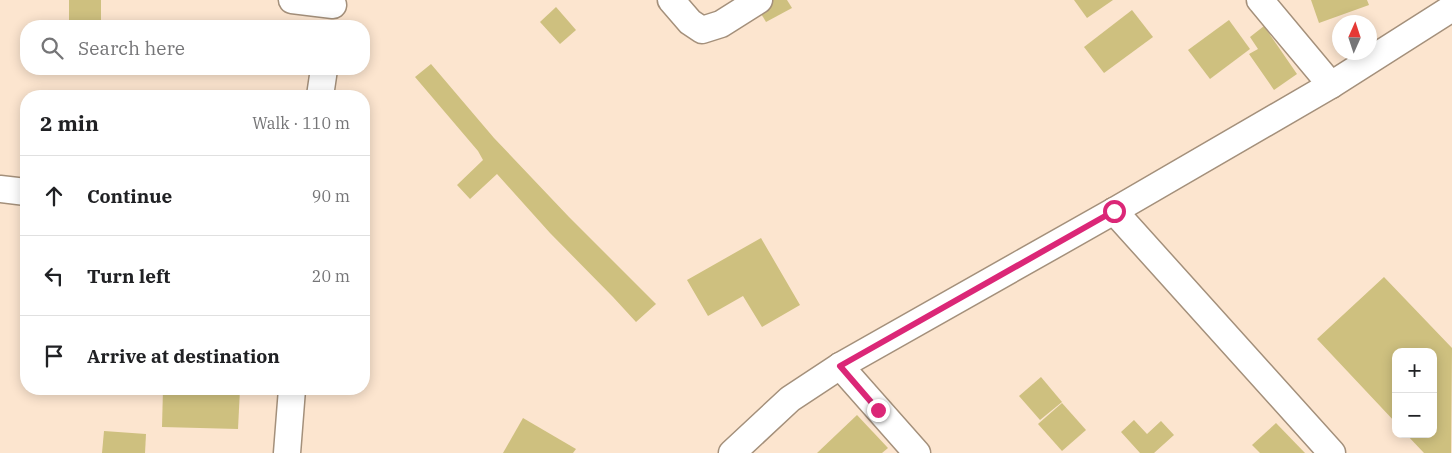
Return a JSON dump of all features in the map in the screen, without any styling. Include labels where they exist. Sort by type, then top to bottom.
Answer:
[{"type":"street","points":[[292,0],[332,10]]},
{"type":"street","points":[[671,0],[690,22],[702,30],[721,24],[759,0]]},
{"type":"street","points":[[1260,0],[1331,85]]},
{"type":"street","points":[[732,453],[790,400],[840,366],[1114,211],[1331,85],[1452,8]]},
{"type":"street","points":[[321,90],[323,75]]},
{"type":"street","points":[[0,189],[20,191]]},
{"type":"street","points":[[1114,211],[1332,453]]},
{"type":"street","points":[[840,366],[916,453]]},
{"type":"street","points":[[287,453],[292,395]]},
{"type":"building","points":[[69,0],[101,0],[101,20],[69,20]]},
{"type":"building","points":[[768,0],[787,0],[792,8],[766,22],[757,7]]},
{"type":"building","points":[[1074,0],[1113,0],[1087,18]]},
{"type":"building","points":[[1311,0],[1367,0],[1369,5],[1341,15],[1332,15],[1332,18],[1319,23]]},
{"type":"building","points":[[556,7],[576,30],[560,44],[540,22]]},
{"type":"building","points":[[1132,10],[1153,37],[1104,73],[1084,47]]},
{"type":"building","points":[[1229,20],[1250,49],[1210,79],[1188,50]]},
{"type":"building","points":[[1264,26],[1297,74],[1274,90],[1249,54],[1258,49],[1250,37]]},
{"type":"building","points":[[431,64],[494,138],[569,217],[656,304],[636,322],[550,233],[497,174],[470,199],[457,185],[483,160],[478,151],[415,77]]},
{"type":"building","points":[[761,238],[800,305],[762,327],[743,296],[708,316],[687,280]]},
{"type":"building","points":[[1384,277],[1452,348],[1451,453],[1424,453],[1410,438],[1437,438],[1437,348],[1392,348],[1392,419],[1317,339]]},
{"type":"building","points":[[1041,377],[1062,402],[1040,420],[1019,396]]},
{"type":"building","points":[[163,395],[240,395],[238,429],[162,427]]},
{"type":"building","points":[[1062,403],[1086,430],[1062,451],[1038,424]]},
{"type":"building","points":[[857,415],[888,448],[882,453],[817,453]]},
{"type":"building","points":[[523,418],[576,449],[573,453],[503,453]]},
{"type":"building","points":[[1134,420],[1147,434],[1161,421],[1174,435],[1154,453],[1140,453],[1121,432]]},
{"type":"building","points":[[1276,423],[1305,453],[1260,453],[1252,445]]},
{"type":"building","points":[[104,431],[146,434],[145,453],[102,453]]},
{"type":"route","points":[[878,410],[840,366],[1114,211]]}]
